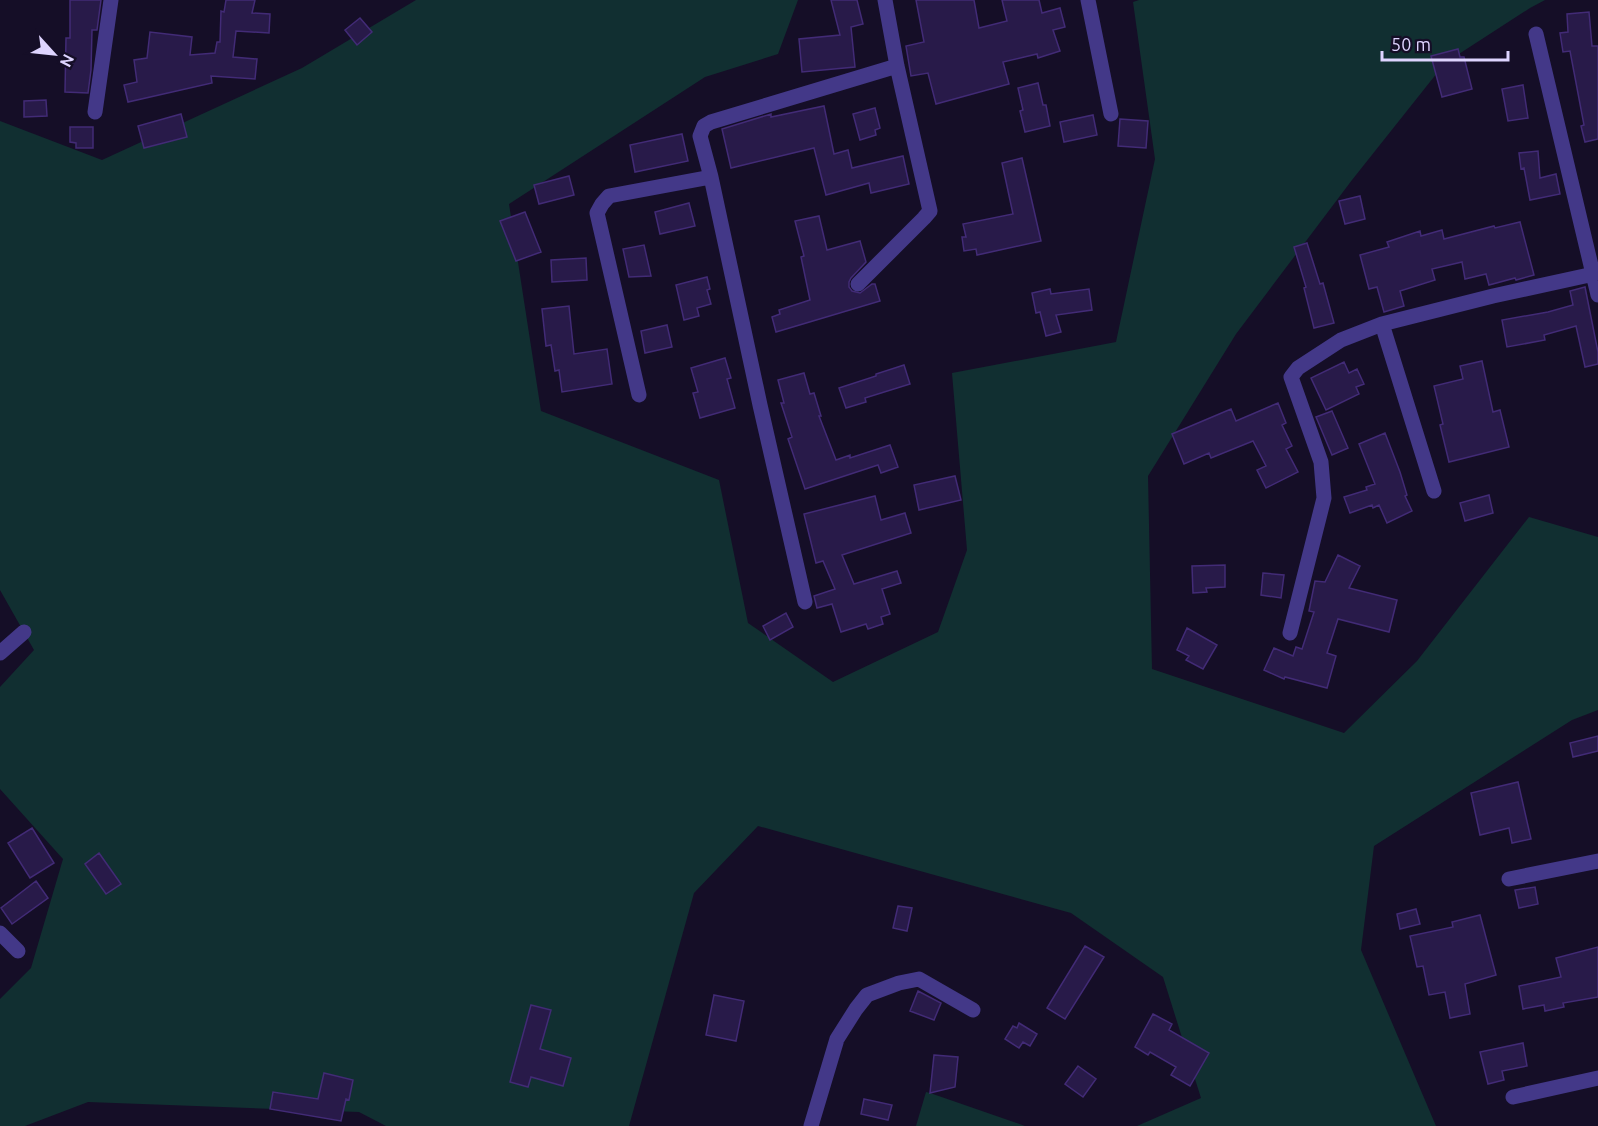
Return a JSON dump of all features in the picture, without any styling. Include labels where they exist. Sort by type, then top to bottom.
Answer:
[{"type":"street","points":[[95,112],[111,0]]},
{"type":"street","points":[[858,284],[930,211],[897,66],[885,0]]},
{"type":"street","points":[[1088,0],[1111,114]]},
{"type":"street","points":[[1536,34],[1596,273],[1598,295]]},
{"type":"street","points":[[805,602],[700,136],[704,126],[711,122],[897,66]]},
{"type":"street","points":[[639,395],[597,213],[609,196],[711,177]]},
{"type":"street","points":[[1290,633],[1324,498],[1321,462],[1291,377],[1298,368],[1341,340],[1382,324],[1596,273]]},
{"type":"street","points":[[1382,324],[1434,491]]},
{"type":"street","points":[[0,653],[24,632]]},
{"type":"street","points":[[1509,879],[1598,861]]},
{"type":"street","points":[[0,933],[18,951]]},
{"type":"street","points":[[812,1126],[837,1040],[867,995],[899,983],[919,979],[973,1010]]},
{"type":"street","points":[[1513,1097],[1598,1078]]},
{"type":"green space","points":[[416,0],[798,0],[778,54],[705,77],[509,204],[541,411],[719,480],[748,623],[833,682],[938,632],[967,550],[952,373],[1116,342],[1155,159],[1133,2],[1139,0],[1545,0],[1445,63],[1352,180],[1236,334],[1148,476],[1152,669],[1344,733],[1417,661],[1529,517],[1598,537],[1598,710],[1572,720],[1374,846],[1361,950],[1436,1126],[1137,1126],[1201,1098],[1163,977],[1071,913],[758,826],[694,893],[629,1126],[386,1126],[359,1112],[88,1102],[25,1126],[0,1126],[0,999],[31,968],[63,859],[0,789],[0,687],[34,650],[0,590],[0,121],[102,160],[302,68]]},
{"type":"green space","points":[[926,1092],[930,1093],[1025,1126],[916,1126]]},
{"type":"building","points":[[70,0],[101,0],[97,30],[92,30],[88,93],[65,92],[66,38],[70,38]]},
{"type":"building","points":[[226,0],[255,0],[252,13],[270,14],[269,33],[236,31],[233,57],[257,59],[255,79],[211,76],[212,83],[128,102],[124,85],[137,82],[134,60],[147,58],[150,32],[192,37],[190,55],[215,53],[217,42],[220,42],[221,11],[224,12]]},
{"type":"building","points":[[831,0],[857,0],[863,24],[851,27],[855,67],[802,72],[799,39],[840,35]]},
{"type":"building","points":[[916,0],[974,0],[979,28],[1007,21],[1002,0],[1039,0],[1042,13],[1060,8],[1065,27],[1053,30],[1060,51],[1038,58],[1037,54],[1003,62],[1009,84],[936,104],[928,73],[911,76],[906,46],[924,42]]},
{"type":"building","points":[[1589,12],[1592,46],[1598,46],[1598,139],[1585,142],[1570,51],[1563,52],[1560,33],[1568,32],[1567,14]]},
{"type":"building","points":[[360,18],[372,32],[357,45],[345,30]]},
{"type":"building","points":[[1458,49],[1460,57],[1464,57],[1472,89],[1442,97],[1431,56]]},
{"type":"building","points":[[1038,83],[1050,126],[1025,132],[1018,88]]},
{"type":"building","points":[[1523,85],[1528,118],[1508,121],[1502,89]]},
{"type":"building","points":[[46,100],[47,116],[24,117],[24,101]]},
{"type":"building","points":[[824,106],[834,154],[848,150],[852,168],[903,156],[909,184],[871,193],[869,183],[826,195],[814,148],[731,168],[722,129],[771,114],[771,117]]},
{"type":"building","points":[[875,108],[880,128],[875,130],[876,135],[860,140],[853,114]]},
{"type":"building","points":[[181,114],[187,137],[144,148],[138,126]]},
{"type":"building","points":[[1093,115],[1097,135],[1064,142],[1060,122]]},
{"type":"building","points":[[1120,119],[1148,121],[1146,148],[1118,146]]},
{"type":"building","points":[[70,127],[93,127],[93,148],[76,148],[76,143],[70,142]]},
{"type":"building","points":[[682,134],[688,161],[635,172],[630,145]]},
{"type":"building","points":[[1538,151],[1540,178],[1556,174],[1560,194],[1530,200],[1519,153]]},
{"type":"building","points":[[1022,158],[1041,241],[977,255],[976,249],[964,251],[962,237],[966,237],[963,224],[1013,214],[1002,163]]},
{"type":"building","points":[[569,176],[574,195],[539,204],[534,185]]},
{"type":"building","points":[[1360,196],[1365,219],[1345,224],[1339,201]]},
{"type":"building","points":[[689,203],[695,226],[660,234],[655,212]]},
{"type":"building","points":[[525,212],[541,252],[516,261],[500,221]]},
{"type":"building","points":[[819,216],[827,250],[860,241],[866,262],[851,278],[849,287],[852,291],[860,293],[875,284],[880,301],[776,332],[772,317],[780,314],[779,310],[810,300],[801,257],[804,256],[795,221]]},
{"type":"building","points":[[1520,222],[1534,275],[1489,285],[1486,274],[1465,279],[1462,262],[1432,269],[1435,280],[1400,291],[1404,306],[1384,312],[1377,287],[1369,289],[1360,255],[1389,247],[1387,242],[1420,231],[1421,236],[1442,230],[1444,239]]},
{"type":"building","points":[[1307,243],[1320,284],[1323,283],[1334,323],[1314,328],[1304,288],[1306,287],[1294,247]]},
{"type":"building","points":[[644,245],[651,276],[629,277],[623,249]]},
{"type":"building","points":[[586,258],[587,280],[552,282],[551,260]]},
{"type":"building","points":[[707,277],[710,289],[707,290],[711,304],[697,308],[699,316],[684,320],[676,285]]},
{"type":"building","points":[[1585,287],[1598,352],[1598,364],[1585,367],[1576,326],[1544,335],[1545,340],[1507,347],[1502,320],[1573,305],[1570,291]]},
{"type":"building","points":[[1050,289],[1051,294],[1089,289],[1092,310],[1056,315],[1061,332],[1046,336],[1040,312],[1036,313],[1032,293]]},
{"type":"building","points":[[569,306],[574,354],[607,349],[612,384],[562,392],[559,370],[555,371],[551,345],[546,346],[542,309]]},
{"type":"building","points":[[667,325],[672,347],[645,353],[641,331]]},
{"type":"building","points":[[725,358],[731,378],[727,379],[735,408],[700,418],[693,393],[698,392],[691,368]]},
{"type":"building","points":[[1482,361],[1493,412],[1500,410],[1509,447],[1449,462],[1434,386],[1463,379],[1460,366]]},
{"type":"building","points":[[1344,362],[1349,373],[1357,369],[1364,384],[1356,387],[1359,394],[1326,410],[1311,378]]},
{"type":"building","points":[[904,365],[910,384],[865,398],[866,402],[846,408],[839,388]]},
{"type":"building","points":[[804,373],[810,394],[814,393],[821,416],[819,416],[836,460],[850,455],[850,458],[890,445],[898,467],[881,473],[878,465],[805,489],[788,439],[792,437],[781,403],[784,403],[778,380]]},
{"type":"building","points":[[1278,403],[1286,423],[1282,425],[1292,446],[1286,449],[1298,472],[1266,488],[1257,470],[1266,466],[1253,441],[1211,458],[1209,453],[1184,464],[1172,434],[1231,409],[1236,421]]},
{"type":"building","points":[[1332,411],[1348,448],[1332,455],[1316,417]]},
{"type":"building","points":[[1385,433],[1412,511],[1387,523],[1379,505],[1373,508],[1372,505],[1350,513],[1344,497],[1367,490],[1366,487],[1375,484],[1359,444]]},
{"type":"building","points":[[955,476],[961,500],[919,510],[914,485]]},
{"type":"building","points":[[1489,495],[1493,513],[1465,521],[1460,503]]},
{"type":"building","points":[[875,496],[881,520],[905,513],[911,533],[842,555],[854,584],[897,571],[901,583],[882,589],[890,614],[881,617],[883,624],[868,629],[866,624],[841,632],[832,604],[817,608],[814,596],[835,589],[823,561],[816,563],[804,514]]},
{"type":"building","points":[[1338,555],[1360,566],[1349,588],[1397,600],[1389,632],[1338,619],[1327,653],[1336,656],[1327,688],[1285,677],[1284,679],[1264,670],[1274,648],[1293,656],[1296,647],[1302,649],[1314,612],[1309,611],[1315,581],[1325,582]]},
{"type":"building","points":[[1225,565],[1225,587],[1206,588],[1207,592],[1193,593],[1192,566]]},
{"type":"building","points":[[1263,573],[1284,575],[1281,598],[1261,595]]},
{"type":"building","points":[[786,613],[793,627],[770,640],[763,626]]},
{"type":"building","points":[[1187,628],[1217,645],[1203,669],[1186,660],[1189,656],[1177,650]]},
{"type":"building","points":[[1598,736],[1598,751],[1573,757],[1570,743]]},
{"type":"building","points":[[1518,782],[1531,839],[1512,843],[1509,828],[1480,835],[1471,793]]},
{"type":"building","points":[[32,828],[54,863],[30,878],[8,843]]},
{"type":"building","points":[[99,853],[121,884],[106,894],[85,864]]},
{"type":"building","points":[[36,881],[48,898],[12,924],[1,908]]},
{"type":"building","points":[[1535,887],[1538,904],[1519,908],[1515,890]]},
{"type":"building","points":[[898,906],[912,908],[907,931],[893,928]]},
{"type":"building","points":[[1416,909],[1420,924],[1400,929],[1397,914]]},
{"type":"building","points":[[1480,915],[1496,975],[1465,984],[1470,1014],[1450,1018],[1445,992],[1429,995],[1423,966],[1417,967],[1410,936],[1453,927],[1452,922]]},
{"type":"building","points":[[1085,946],[1104,957],[1065,1019],[1047,1008]]},
{"type":"building","points":[[1598,947],[1598,997],[1563,1003],[1564,1007],[1545,1011],[1544,1005],[1523,1009],[1519,986],[1561,977],[1556,958]]},
{"type":"building","points":[[918,991],[941,1003],[934,1020],[910,1011]]},
{"type":"building","points":[[714,995],[744,1001],[736,1041],[706,1035]]},
{"type":"building","points":[[531,1005],[551,1010],[540,1049],[571,1058],[563,1086],[531,1077],[528,1087],[510,1082]]},
{"type":"building","points":[[1153,1014],[1172,1024],[1169,1030],[1209,1053],[1190,1086],[1171,1075],[1176,1067],[1150,1052],[1148,1055],[1135,1047]]},
{"type":"building","points":[[1019,1023],[1037,1034],[1030,1046],[1023,1042],[1019,1048],[1005,1039],[1013,1026],[1017,1028]]},
{"type":"building","points":[[1523,1043],[1527,1066],[1502,1071],[1504,1080],[1488,1084],[1480,1052]]},
{"type":"building","points":[[934,1055],[958,1057],[955,1087],[930,1093]]},
{"type":"building","points":[[1078,1066],[1096,1079],[1083,1097],[1065,1084]]},
{"type":"building","points":[[324,1073],[353,1080],[341,1121],[270,1109],[273,1092],[318,1099]]},
{"type":"building","points":[[864,1099],[892,1105],[888,1120],[861,1114]]}]
